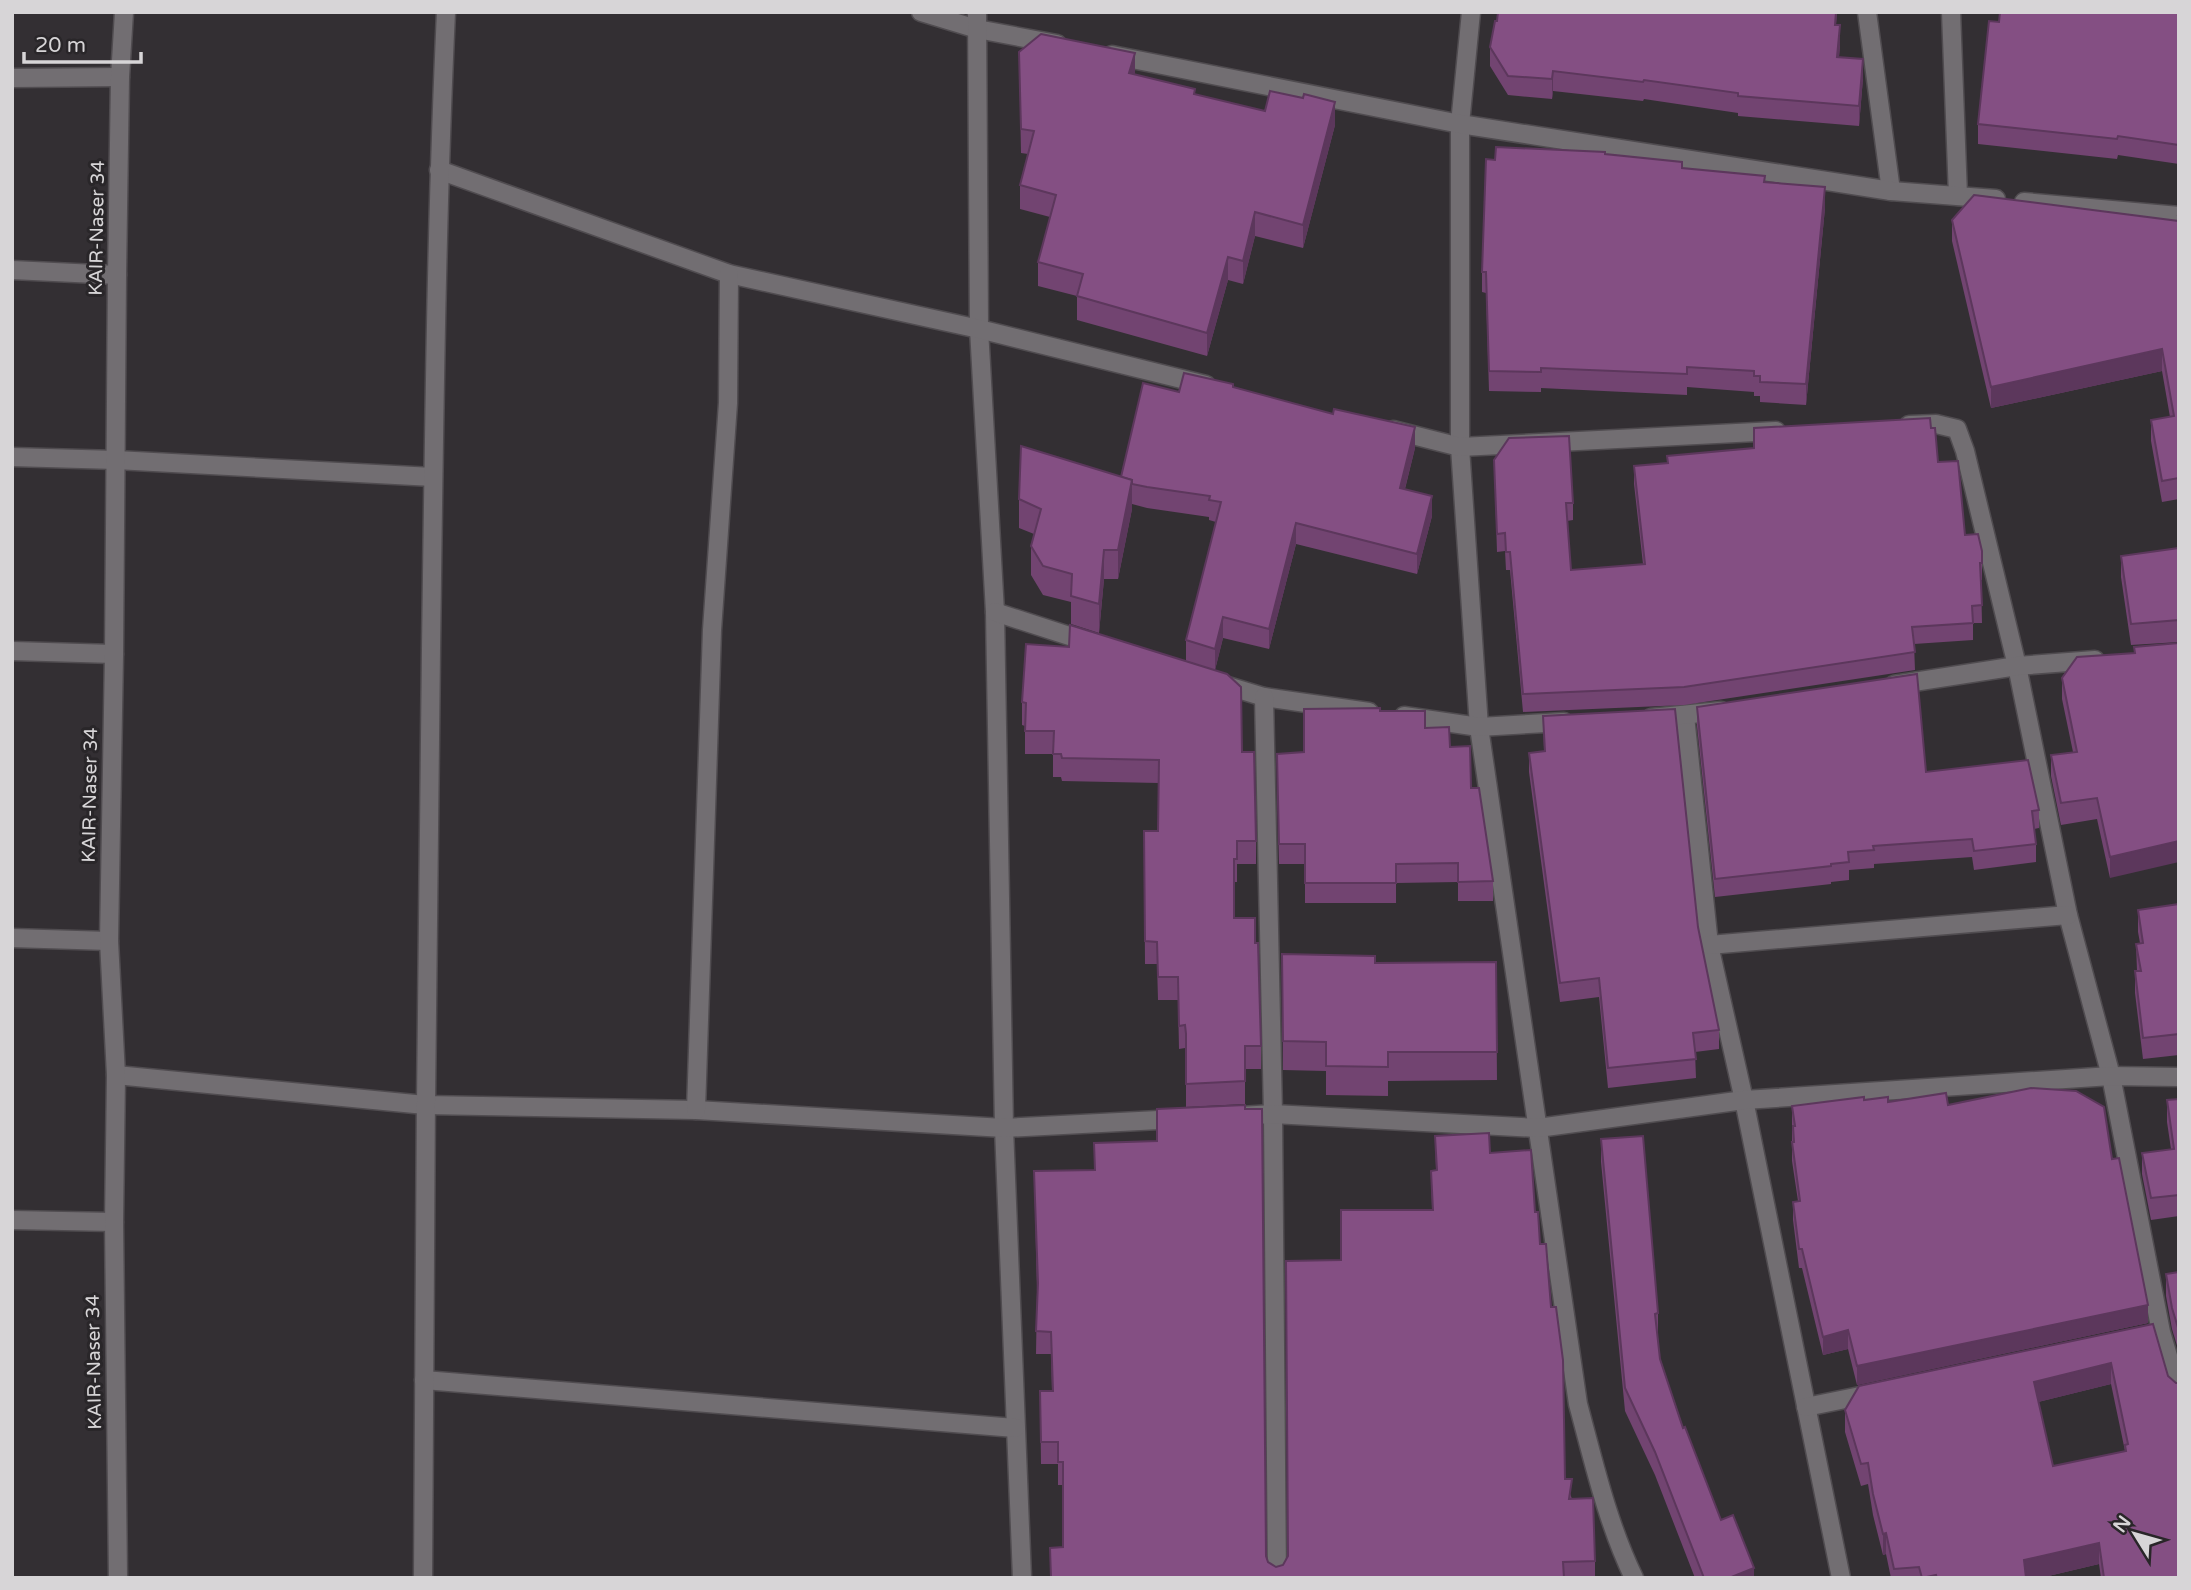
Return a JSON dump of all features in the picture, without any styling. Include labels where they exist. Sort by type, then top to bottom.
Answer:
[{"type":"street","points":[[423,1578],[425,1105],[433,477],[439,170],[446,12]]},
{"type":"street","points":[[921,12],[977,20],[1071,47]]},
{"type":"street","points":[[1471,12],[1460,124],[1460,446],[1479,727],[1578,1404],[1605,1504],[1634,1578]]},
{"type":"street","points":[[1867,12],[1891,191]]},
{"type":"street","points":[[1951,12],[1958,196]]},
{"type":"street","name":"KAIR-Naser 34","points":[[118,1578],[114,1222],[116,1075],[108,941],[114,654],[120,14]]},
{"type":"street","points":[[977,20],[979,329],[995,612],[1004,1128],[1022,1578]]},
{"type":"street","points":[[1098,52],[1460,124],[1891,191],[2179,216]]},
{"type":"street","points":[[12,78],[120,77]]},
{"type":"street","points":[[439,170],[729,274],[979,329],[1219,388]]},
{"type":"street","points":[[12,270],[117,275]]},
{"type":"street","points":[[696,1110],[712,630],[728,403],[729,274]]},
{"type":"street","points":[[1887,426],[1936,424],[1957,429],[1965,451],[2017,666],[2068,915],[2111,1076],[2154,1333],[2179,1394]]},
{"type":"street","points":[[1379,427],[1460,446],[1791,431]]},
{"type":"street","points":[[12,457],[433,477]]},
{"type":"street","points":[[995,612],[1110,649]]},
{"type":"street","points":[[12,651],[114,654]]},
{"type":"street","points":[[1871,688],[2017,666],[2112,659]]},
{"type":"street","points":[[1200,677],[1264,697],[1479,727],[1575,722]]},
{"type":"street","points":[[1264,697],[1273,1114],[1277,1578]]},
{"type":"street","points":[[1630,719],[1685,716],[1738,708]]},
{"type":"street","points":[[1685,716],[1709,945],[1744,1100],[1841,1578]]},
{"type":"street","points":[[1709,945],[2068,915]]},
{"type":"street","points":[[12,938],[108,941]]},
{"type":"street","points":[[116,1075],[425,1105],[696,1110],[1004,1128],[1193,1119]]},
{"type":"street","points":[[1220,1117],[1273,1114],[1538,1128],[1744,1100],[2111,1076],[2179,1077]]},
{"type":"street","points":[[12,1220],[114,1222]]},
{"type":"street","points":[[424,1380],[1014,1428]]},
{"type":"street","points":[[1806,1407],[1888,1390]]},
{"type":"building","points":[[1498,12],[1836,12],[1835,25],[1840,25],[1837,57],[1863,59],[1859,106],[1738,96],[1738,93],[1644,80],[1553,71],[1552,79],[1508,76],[1490,47]]},
{"type":"building","points":[[2000,12],[2179,12],[2179,145],[2118,136],[2117,139],[1978,124],[1989,21],[1999,22]]},
{"type":"building","points":[[1041,34],[1135,53],[1129,73],[1195,89],[1194,94],[1265,111],[1270,91],[1303,98],[1304,94],[1335,102],[1303,225],[1255,212],[1243,261],[1228,257],[1207,333],[1077,296],[1083,274],[1038,262],[1056,195],[1020,185],[1034,131],[1021,129],[1019,52]]},
{"type":"building","points":[[1496,147],[1605,152],[1682,162],[1682,168],[1765,176],[1764,182],[1825,187],[1806,384],[1760,382],[1760,376],[1754,376],[1754,371],[1687,367],[1687,374],[1541,368],[1541,372],[1489,371],[1486,272],[1482,272],[1486,159],[1495,160]]},
{"type":"building","points":[[1974,195],[2179,221],[2179,478],[2162,481],[2151,420],[2174,416],[2162,349],[1991,387],[1952,220]]},
{"type":"building","points":[[1184,373],[1233,384],[1233,387],[1333,414],[1334,409],[1415,427],[1400,488],[1432,496],[1417,554],[1296,523],[1269,629],[1223,617],[1215,649],[1186,640],[1221,502],[1209,500],[1210,496],[1132,484],[1132,480],[1121,477],[1143,383],[1179,392]]},
{"type":"building","points":[[1930,418],[1931,428],[1935,428],[1938,462],[1958,461],[1965,535],[1978,534],[1982,551],[1982,605],[1972,606],[1973,623],[1912,627],[1915,652],[1684,687],[1523,694],[1510,552],[1506,552],[1505,533],[1497,534],[1494,460],[1509,438],[1569,436],[1573,503],[1566,503],[1571,570],[1645,564],[1634,466],[1668,463],[1667,456],[1754,448],[1754,428]]},
{"type":"building","points":[[1021,446],[1132,480],[1118,550],[1104,550],[1099,604],[1071,596],[1072,574],[1043,566],[1031,546],[1041,509],[1019,499]]},
{"type":"building","points":[[2179,548],[2179,620],[2131,624],[2121,556]]},
{"type":"building","points":[[1070,625],[1227,674],[1241,687],[1242,752],[1254,752],[1256,841],[1237,841],[1237,859],[1234,859],[1234,918],[1255,918],[1261,1046],[1245,1046],[1245,1081],[1186,1084],[1186,1034],[1185,1025],[1179,1026],[1178,977],[1158,977],[1157,942],[1145,941],[1144,831],[1158,831],[1159,760],[1062,758],[1061,754],[1053,754],[1054,731],[1025,731],[1026,703],[1022,702],[1026,644],[1069,647]]},
{"type":"building","points":[[2179,643],[2179,841],[2110,857],[2097,798],[2061,803],[2051,755],[2077,752],[2062,678],[2077,657],[2135,653],[2134,647]]},
{"type":"building","points":[[1917,674],[1926,772],[2028,760],[2039,810],[2032,811],[2036,844],[1974,851],[1972,839],[1873,846],[1874,850],[1848,852],[1849,862],[1831,866],[1715,879],[1697,707]]},
{"type":"building","points":[[1380,708],[1380,711],[1425,711],[1425,728],[1449,727],[1450,747],[1470,746],[1471,788],[1479,788],[1493,881],[1458,882],[1458,863],[1396,864],[1396,883],[1305,883],[1305,844],[1279,844],[1277,754],[1304,752],[1304,709]]},
{"type":"building","points":[[1675,709],[1698,927],[1719,1030],[1693,1033],[1696,1059],[1608,1068],[1599,978],[1560,983],[1529,753],[1545,751],[1543,716]]},
{"type":"building","points":[[2179,904],[2179,1034],[2143,1038],[2135,971],[2141,971],[2136,944],[2143,943],[2138,910]]},
{"type":"building","points":[[1282,954],[1375,956],[1375,963],[1496,962],[1497,1052],[1388,1052],[1388,1067],[1326,1066],[1326,1042],[1283,1041]]},
{"type":"building","points":[[2031,1088],[2076,1091],[2104,1107],[2112,1159],[2119,1158],[2148,1305],[1857,1366],[1848,1330],[1823,1337],[1802,1249],[1799,1249],[1793,1202],[1800,1201],[1792,1142],[1795,1126],[1792,1106],[1864,1097],[1864,1100],[1888,1097],[1888,1102],[1946,1093],[1948,1105]]},
{"type":"building","points":[[2179,1099],[2179,1195],[2151,1198],[2142,1153],[2174,1149],[2167,1100]]},
{"type":"building","points":[[1245,1105],[1245,1109],[1262,1109],[1268,1562],[1276,1567],[1283,1565],[1288,1556],[1286,1261],[1341,1260],[1341,1210],[1433,1210],[1431,1171],[1437,1170],[1435,1136],[1489,1133],[1490,1153],[1531,1150],[1535,1212],[1538,1212],[1540,1244],[1546,1244],[1551,1307],[1556,1307],[1563,1360],[1565,1479],[1572,1479],[1569,1499],[1593,1498],[1595,1561],[1563,1562],[1564,1578],[1051,1578],[1050,1548],[1063,1547],[1063,1462],[1058,1462],[1058,1442],[1041,1442],[1040,1391],[1053,1391],[1051,1332],[1036,1331],[1038,1283],[1034,1171],[1095,1170],[1094,1143],[1157,1141],[1157,1109]]},
{"type":"building","points":[[1643,1136],[1660,1359],[1683,1428],[1685,1427],[1721,1520],[1733,1515],[1754,1568],[1729,1578],[1704,1578],[1655,1452],[1625,1388],[1601,1139]]},
{"type":"building","points":[[2179,1272],[2179,1331],[2166,1274]]},
{"type":"building","points":[[2153,1324],[2168,1376],[2179,1383],[2179,1578],[2104,1578],[2099,1543],[2024,1560],[2026,1578],[1937,1578],[1936,1575],[1922,1578],[1919,1567],[1894,1569],[1873,1494],[1868,1463],[1861,1464],[1845,1410],[1859,1386]],"holes":[[[2111,1363],[2128,1444],[2125,1445],[2126,1451],[2053,1466],[2034,1382]]]}]
